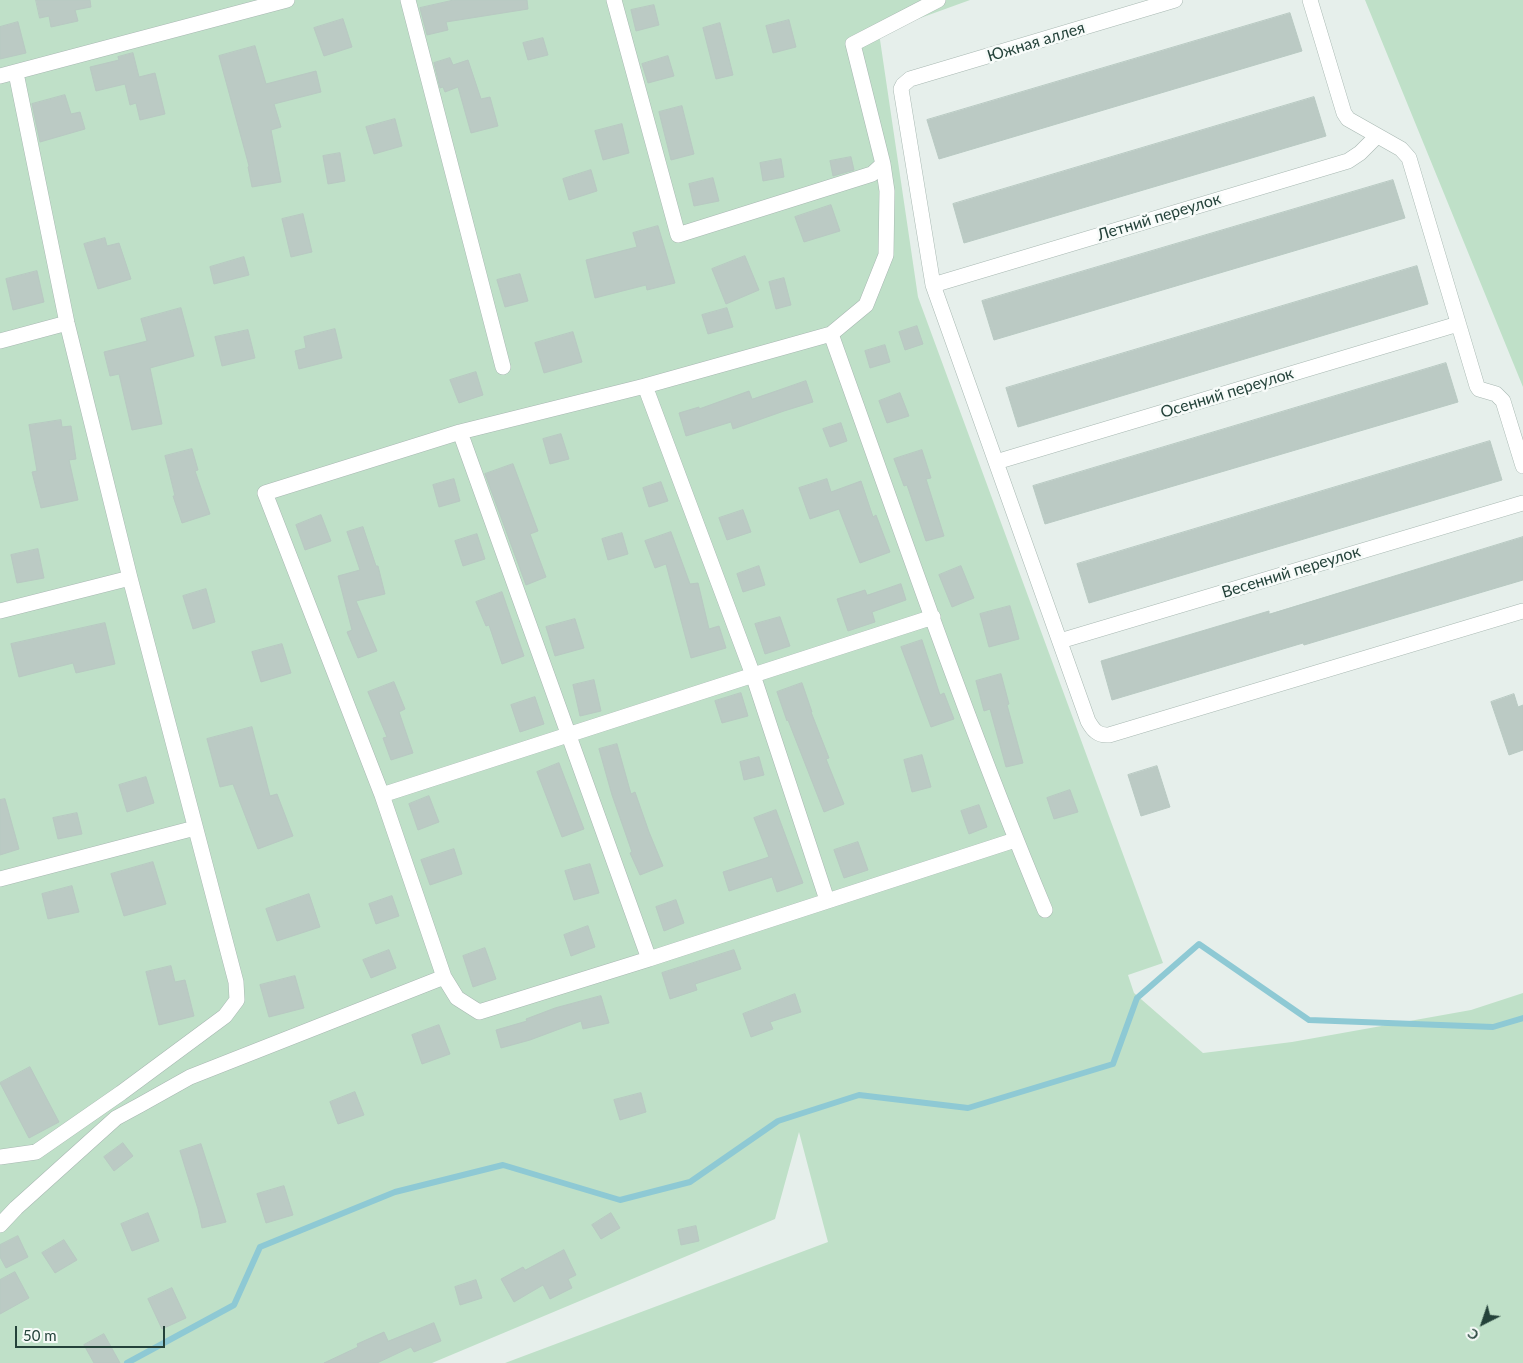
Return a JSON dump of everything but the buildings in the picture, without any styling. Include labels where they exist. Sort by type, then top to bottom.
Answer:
[{"type":"street","points":[[0,76],[287,0]]},
{"type":"street","points":[[408,0],[503,367]]},
{"type":"street","points":[[614,0],[678,235],[872,174],[883,164]]},
{"type":"street","points":[[938,0],[853,44],[883,164],[887,191],[886,255],[866,305],[832,334],[645,386],[460,432],[265,493],[382,795],[444,977],[457,998],[479,1012],[1015,840]]},
{"type":"street","name":"Южная аллея","points":[[934,285],[901,89],[903,85],[910,79],[1137,6],[1175,0]]},
{"type":"street","points":[[1310,0],[1344,113],[1353,123],[1401,149],[1409,158],[1479,390],[1496,394],[1504,401],[1523,466]]},
{"type":"street","points":[[0,1157],[36,1152],[121,1093],[225,1016],[237,1000],[236,982],[130,578],[68,323],[16,73]]},
{"type":"street","name":"Летний переулок","points":[[934,285],[1348,161],[1360,153],[1376,136]]},
{"type":"street","points":[[934,285],[1093,730],[1103,735],[1523,611]]},
{"type":"street","points":[[0,341],[68,323]]},
{"type":"street","name":"Осенний переулок","points":[[996,462],[1458,324]]},
{"type":"street","points":[[832,334],[1015,840],[1045,910]]},
{"type":"street","points":[[645,386],[753,675],[826,900]]},
{"type":"street","points":[[460,432],[649,959]]},
{"type":"street","name":"Весенний переулок","points":[[1060,641],[1523,503]]},
{"type":"street","points":[[0,611],[130,578]]},
{"type":"street","points":[[382,795],[933,617]]},
{"type":"street","points":[[0,879],[195,828]]},
{"type":"street","points":[[0,1225],[16,1208],[109,1124],[132,1109],[190,1077],[444,977]]},
{"type":"green space","points":[[0,0],[970,0],[879,33],[918,297],[1163,963],[1128,975],[1134,993],[1203,1053],[1292,1042],[1471,1010],[1523,993],[1523,1363],[505,1363],[828,1242],[799,1132],[775,1219],[432,1363],[0,1363]]},
{"type":"green space","points":[[1365,0],[1523,0],[1523,387]]},
{"type":"waterway","points":[[127,1363],[234,1305],[260,1247],[395,1192],[503,1165],[620,1200],[690,1182],[778,1121],[859,1095],[968,1108],[1113,1064],[1137,998],[1199,944],[1309,1020],[1493,1027],[1523,1018]]}]
